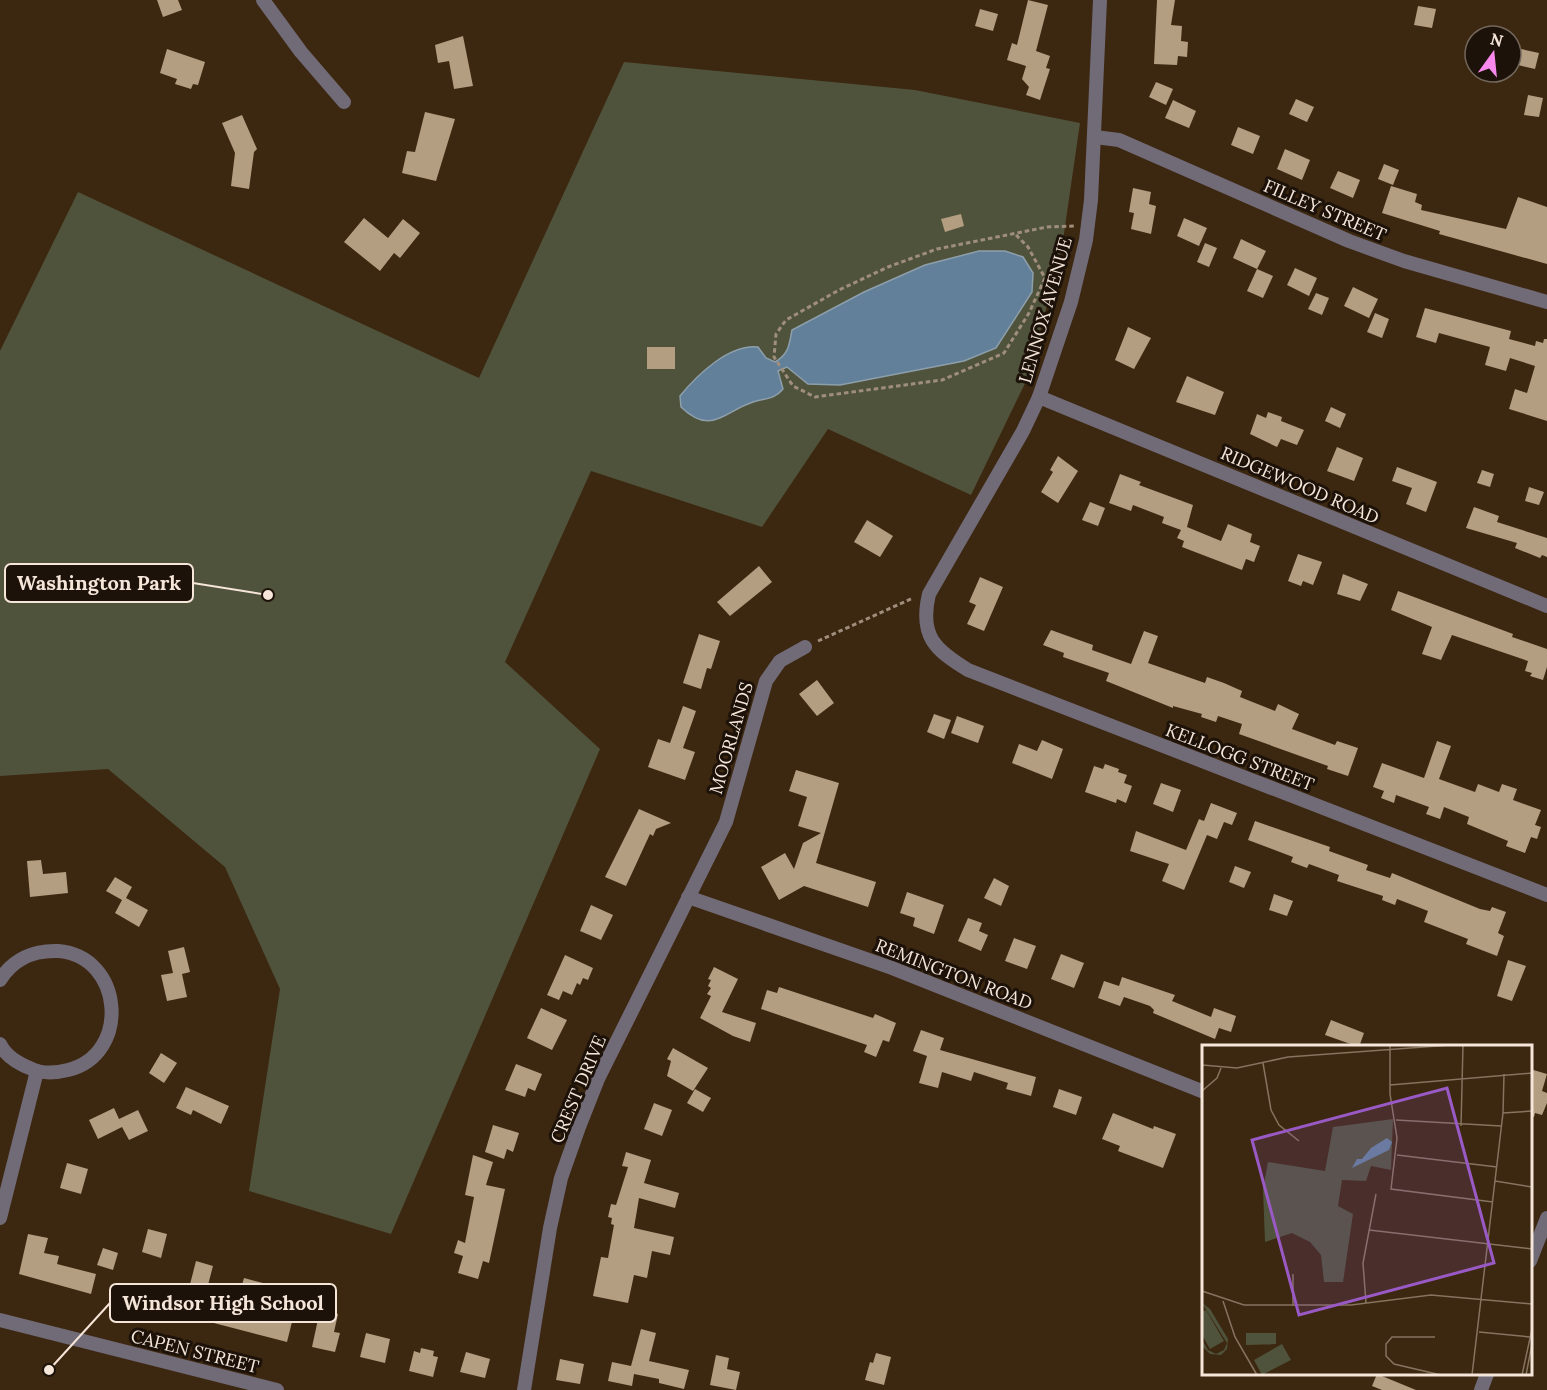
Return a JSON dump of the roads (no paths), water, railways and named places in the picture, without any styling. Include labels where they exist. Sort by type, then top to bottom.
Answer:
[{"type":"street","points":[[263,0],[301,52],[344,102]]},
{"type":"street","name":"LENNOX AVENUE","points":[[929,638],[924,616],[929,594],[1005,465],[1039,396],[1071,302],[1088,227],[1095,137],[1100,0]]},
{"type":"street","name":"FILLEY STREET","points":[[1095,137],[1119,140],[1349,241],[1393,257],[1547,302]]},
{"type":"street","name":"RIDGEWOOD ROAD","points":[[1039,396],[1547,606]]},
{"type":"street","name":"KELLOGG STREET","points":[[929,638],[945,656],[968,670],[1547,895]]},
{"type":"street","name":"MOORLANDS","points":[[726,822],[766,681],[780,661],[805,647]]},
{"type":"street","name":"CREST DRIVE","points":[[524,1390],[561,1178],[598,1079],[726,822]]},
{"type":"street","name":"REMINGTON ROAD","points":[[688,897],[892,968],[1202,1092]]},
{"type":"street","points":[[0,980],[7,969],[24,957],[45,951],[66,952],[84,959],[99,972],[109,988],[113,1007],[112,1026],[104,1044],[92,1059],[75,1068],[56,1073],[37,1071],[18,1063],[0,1044]]},
{"type":"street","points":[[0,1218],[37,1071]]},
{"type":"street","points":[[1532,1255],[1542,1224]]},
{"type":"street","name":"CAPEN STREET","points":[[0,1320],[277,1390]]},
{"type":"street","points":[[1481,1390],[1487,1375]]},
{"type":"water","points":[[979,251],[1005,251],[1023,257],[1033,273],[1032,292],[996,348],[964,361],[840,385],[808,384],[787,367],[778,371],[783,389],[776,395],[743,406],[717,419],[701,420],[691,416],[681,407],[680,396],[687,388],[714,362],[736,350],[758,347],[766,358],[775,362],[786,352],[792,330],[864,292],[925,265]]},
{"type":"place","name":"Washington Park","points":[[268,595]]},
{"type":"place","name":"Windsor High School","points":[[49,1370]]}]
